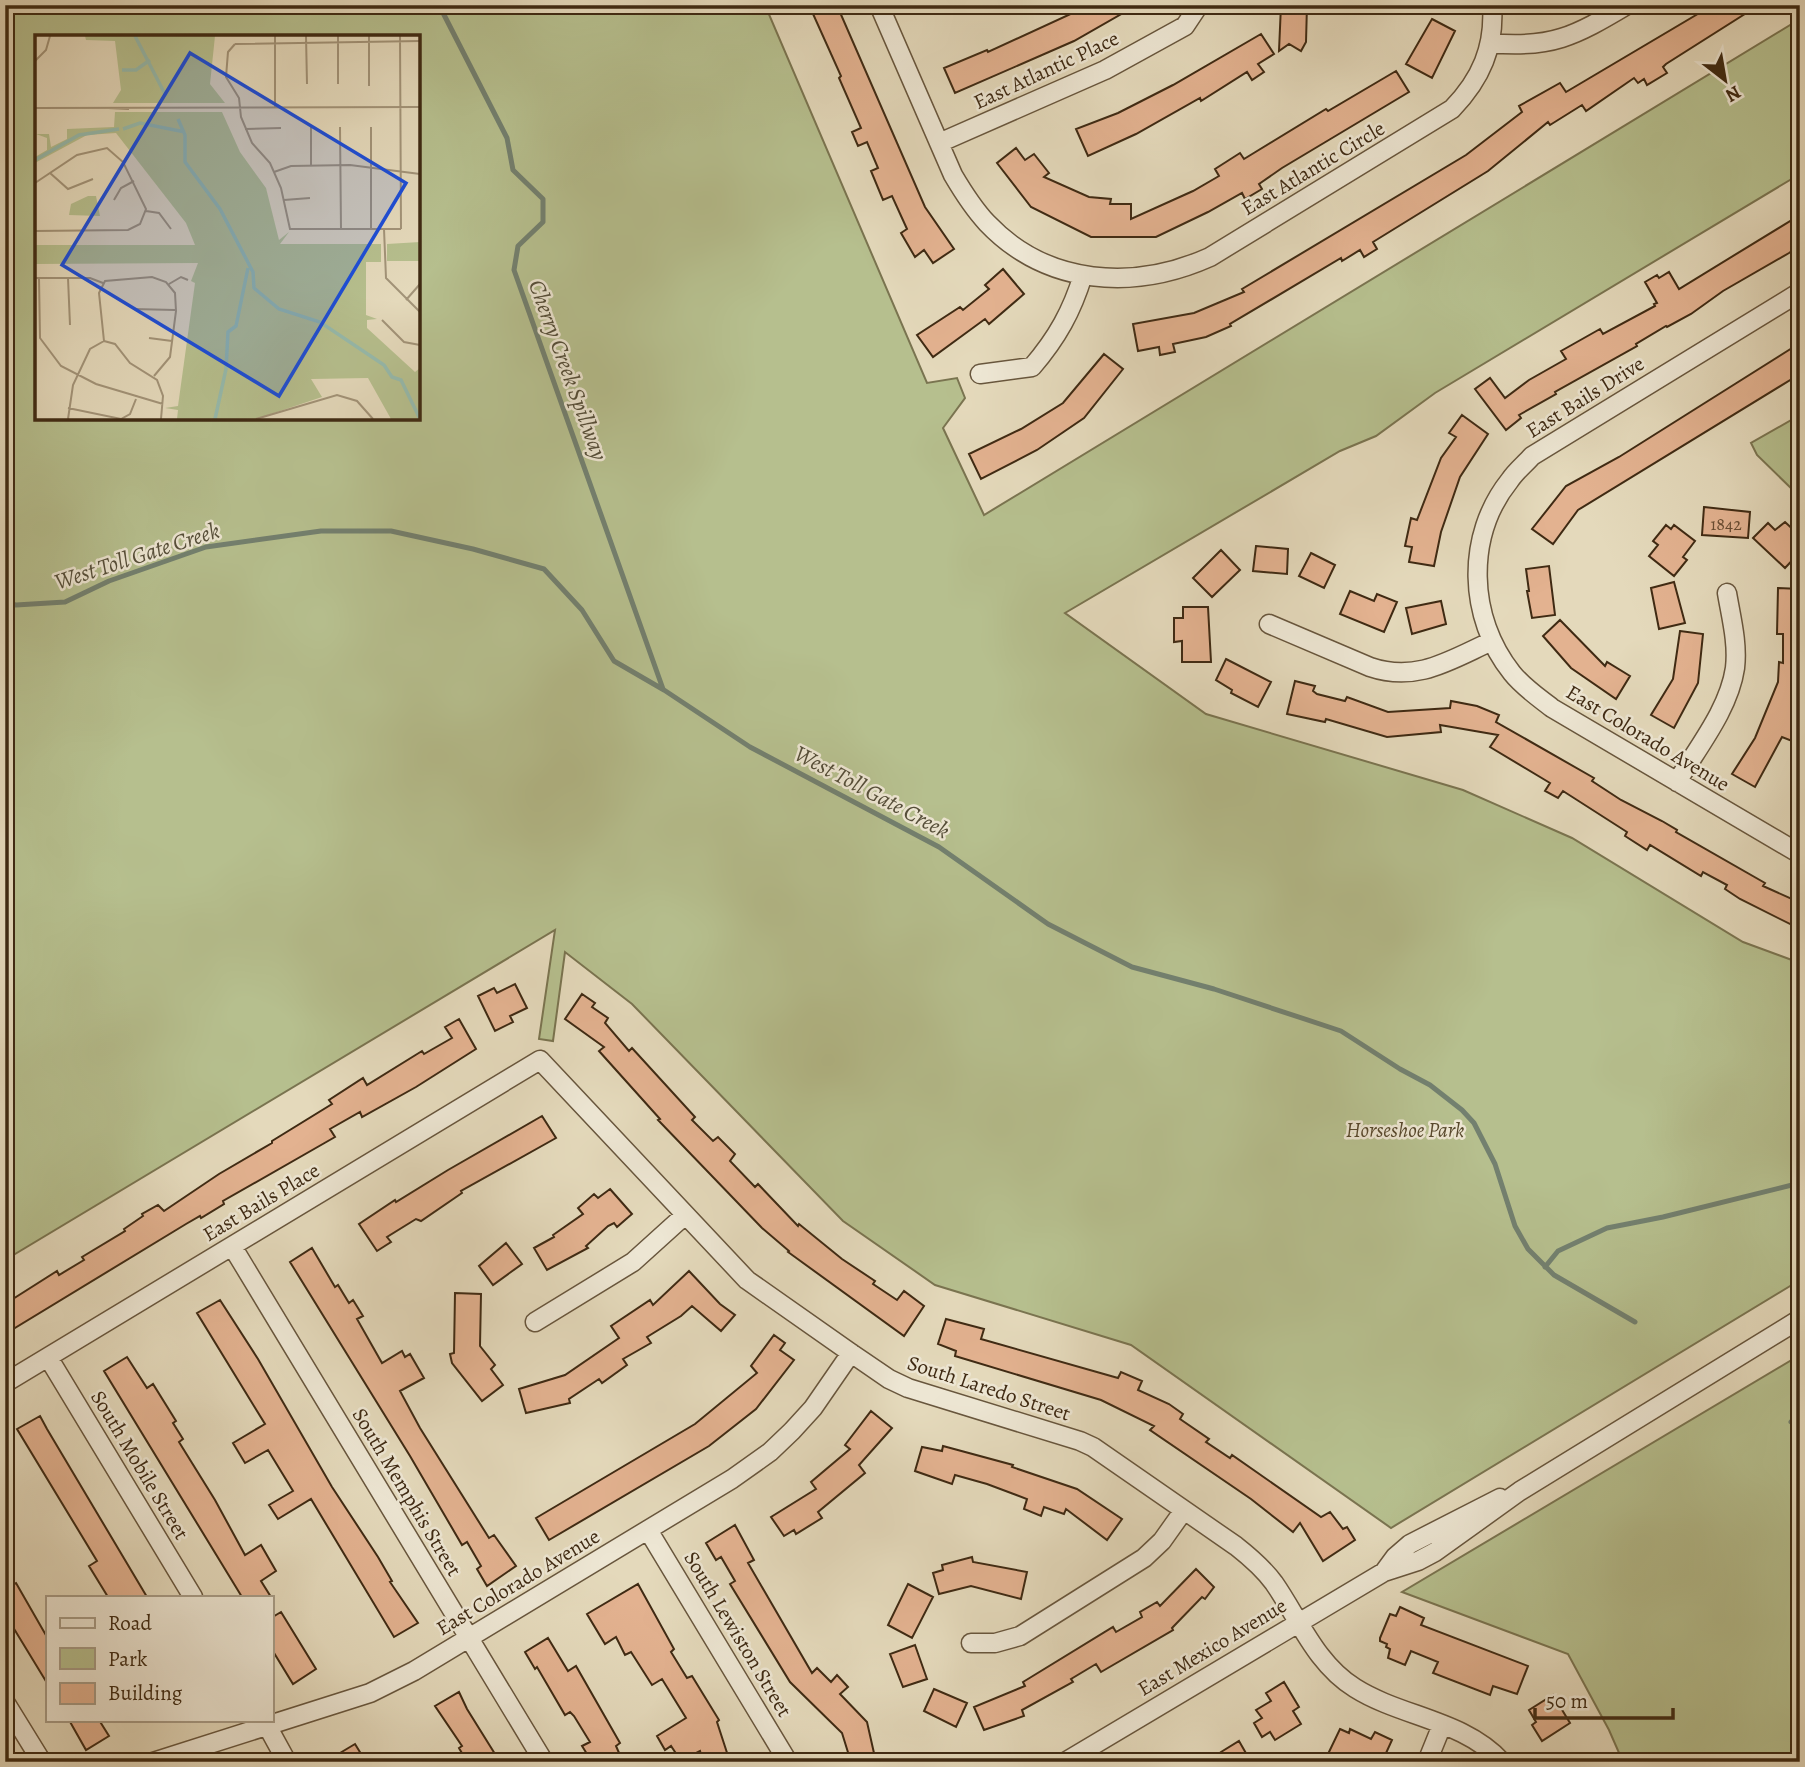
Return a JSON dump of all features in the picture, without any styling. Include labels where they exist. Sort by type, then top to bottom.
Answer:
[{"type":"street","name":"East Atlantic Circle","points":[[879,5],[953,174],[968,201],[988,224],[1029,255],[1060,269],[1083,275],[1136,279],[1166,274],[1210,257],[1452,109],[1478,78],[1490,43],[1492,5]]},
{"type":"street","name":"East Atlantic Place","points":[[939,143],[1105,70],[1185,26],[1199,5]]},
{"type":"street","points":[[1490,43],[1521,46],[1570,37],[1626,5]]},
{"type":"street","points":[[980,374],[1032,367],[1067,320],[1083,275]]},
{"type":"street","name":"East Bails Drive","points":[[1492,641],[1481,610],[1477,586],[1478,562],[1481,538],[1489,515],[1510,480],[1532,456],[1552,442],[1800,292]]},
{"type":"street","points":[[1677,782],[1730,690],[1735,668],[1735,650],[1727,593]]},
{"type":"street","points":[[1269,624],[1370,667],[1405,674],[1426,670],[1492,641]]},
{"type":"street","name":"East Colorado Avenue","points":[[1492,641],[1513,675],[1552,708],[1800,854]]},
{"type":"street","name":"South Laredo Street","points":[[540,1060],[747,1280],[851,1353],[908,1388],[1080,1441],[1184,1510],[1256,1563],[1273,1582],[1325,1663],[1355,1688],[1476,1740],[1502,1762]]},
{"type":"street","name":"East Bails Place","points":[[5,1383],[540,1060]]},
{"type":"street","points":[[535,1322],[633,1262],[685,1215]]},
{"type":"street","name":"South Memphis Street","points":[[232,1246],[544,1762]]},
{"type":"street","name":"East Mexico Avenue","points":[[1077,1759],[1384,1572],[1402,1550],[1418,1539],[1481,1506],[1520,1490],[1800,1320]]},
{"type":"street","name":"East Colorado Avenue","points":[[273,1721],[370,1693],[414,1671],[732,1479],[770,1452],[813,1408],[851,1353]]},
{"type":"street","name":"South Mobile Street","points":[[48,1357],[192,1596]]},
{"type":"street","points":[[971,1643],[995,1643],[1020,1636],[1144,1558],[1163,1541],[1184,1510]]},
{"type":"street","name":"South Lewiston Street","points":[[648,1530],[788,1762]]},
{"type":"street","points":[[5,1702],[42,1762]]},
{"type":"street","points":[[266,1723],[287,1762]]},
{"type":"street","name":"East Colorado Avenue","points":[[153,1762],[266,1723]]},
{"type":"street","points":[[1427,1762],[1441,1725]]},
{"type":"green space","name":"Horseshoe Park","points":[[5,5],[765,5],[927,383],[957,378],[965,398],[943,428],[984,515],[1800,19],[1800,174],[1435,393],[1376,436],[1340,451],[1065,613],[1206,714],[1463,790],[1572,838],[1743,942],[1800,963],[1800,1280],[1391,1528],[1131,1345],[935,1285],[843,1221],[632,1004],[565,952],[553,1041],[539,1039],[555,930],[5,1260]]},
{"type":"green space","points":[[1800,415],[1800,497],[1757,455],[1751,443]]},
{"type":"green space","points":[[1800,1355],[1800,1762],[1623,1762],[1568,1654],[1402,1592]]},
{"type":"building","points":[[809,5],[836,5],[839,10],[925,207],[954,249],[933,263],[924,250],[915,257],[901,233],[907,229],[892,196],[883,200],[871,171],[878,168],[867,142],[858,146],[852,132],[861,128]]},
{"type":"building","points":[[1090,5],[1137,5],[1074,41],[955,93],[944,68],[987,50],[988,52]]},
{"type":"building","points":[[1281,5],[1307,5],[1306,42],[1301,51],[1289,44],[1279,51]]},
{"type":"building","points":[[1713,5],[1759,5],[1666,64],[1663,67],[1667,73],[1647,85],[1644,79],[1638,83],[1634,78],[1586,111],[1582,105],[1550,125],[1548,122],[1488,171],[1373,242],[1377,249],[1364,257],[1360,250],[1342,261],[1341,258],[1230,324],[1231,326],[1206,337],[1173,344],[1175,352],[1160,355],[1159,347],[1138,351],[1133,324],[1194,313],[1244,292],[1242,289],[1466,155],[1522,112],[1519,106],[1560,83],[1566,92]]},
{"type":"building","points":[[1432,19],[1455,31],[1432,78],[1406,64]]},
{"type":"building","points":[[1261,34],[1274,54],[1258,64],[1264,72],[1252,80],[1247,72],[1201,101],[1200,98],[1136,134],[1088,156],[1076,129],[1118,113],[1173,85]]},
{"type":"building","points":[[1396,71],[1409,92],[1282,168],[1259,184],[1262,189],[1245,199],[1242,193],[1156,237],[1091,237],[1031,207],[997,163],[1016,148],[1025,160],[1034,154],[1049,173],[1044,177],[1089,197],[1111,199],[1110,204],[1131,204],[1131,219],[1193,191],[1219,176],[1215,169],[1240,153],[1244,159],[1326,109],[1328,111]]},
{"type":"building","points":[[1800,215],[1800,245],[1723,291],[1691,314],[1555,392],[1556,394],[1519,415],[1521,418],[1506,430],[1475,389],[1490,378],[1505,398],[1529,380],[1566,359],[1561,351],[1600,329],[1603,334],[1655,306],[1657,303],[1645,282],[1669,272],[1679,289]]},
{"type":"building","points":[[1003,269],[1024,294],[989,324],[985,319],[933,357],[917,335],[960,307],[963,310],[989,289],[985,285]]},
{"type":"building","points":[[1800,343],[1800,374],[1578,510],[1553,544],[1532,529],[1566,486],[1619,457]]},
{"type":"building","points":[[1104,354],[1123,369],[1084,418],[1037,450],[981,479],[969,454],[1021,429],[1063,403]]},
{"type":"building","points":[[1462,415],[1488,434],[1460,477],[1441,532],[1434,566],[1409,562],[1412,547],[1405,546],[1411,518],[1417,520],[1441,458],[1456,437],[1449,433]]},
{"type":"building","points":[[1704,507],[1750,512],[1748,538],[1702,535]]},
{"type":"building","points":[[1785,522],[1799,535],[1793,541],[1800,547],[1800,552],[1785,568],[1753,538],[1768,523],[1775,530]]},
{"type":"building","points":[[1666,525],[1671,529],[1674,525],[1695,541],[1683,557],[1687,560],[1674,576],[1649,556],[1658,545],[1653,541]]},
{"type":"building","points":[[1256,546],[1288,549],[1287,574],[1253,571]]},
{"type":"building","points":[[1221,550],[1240,570],[1212,597],[1193,578]]},
{"type":"building","points":[[1311,553],[1335,565],[1324,588],[1299,576]]},
{"type":"building","points":[[1549,566],[1555,615],[1532,618],[1526,569]]},
{"type":"building","points":[[1674,582],[1685,623],[1659,629],[1651,588]]},
{"type":"building","points":[[1778,588],[1800,589],[1800,717],[1792,741],[1782,737],[1755,787],[1732,774],[1755,738],[1778,682],[1779,662],[1783,663],[1783,634],[1777,634]]},
{"type":"building","points":[[1350,591],[1374,601],[1377,594],[1397,602],[1384,632],[1340,614]]},
{"type":"building","points":[[1441,601],[1446,624],[1412,634],[1406,608]]},
{"type":"building","points":[[1183,607],[1208,607],[1211,662],[1182,662],[1182,641],[1174,642],[1174,618],[1183,618]]},
{"type":"building","points":[[1560,620],[1605,666],[1607,662],[1630,676],[1616,699],[1571,668],[1543,636]]},
{"type":"building","points":[[1680,631],[1703,634],[1698,683],[1674,728],[1651,715],[1673,679]]},
{"type":"building","points":[[1226,659],[1271,682],[1258,707],[1231,693],[1232,690],[1216,680]]},
{"type":"building","points":[[1295,681],[1315,686],[1313,691],[1317,694],[1345,701],[1347,697],[1388,712],[1450,708],[1451,701],[1477,706],[1499,715],[1496,722],[1594,778],[1592,781],[1621,800],[1662,821],[1677,830],[1676,832],[1765,883],[1763,886],[1794,900],[1800,888],[1800,929],[1740,899],[1725,889],[1727,885],[1703,872],[1701,876],[1650,845],[1647,850],[1625,836],[1627,832],[1563,791],[1558,798],[1545,791],[1550,783],[1490,747],[1498,735],[1440,725],[1441,732],[1387,737],[1326,719],[1325,722],[1287,714]]},
{"type":"building","points":[[515,984],[527,1008],[510,1016],[513,1022],[495,1031],[478,996],[494,988],[497,993]]},
{"type":"building","points":[[582,994],[595,1003],[592,1007],[608,1018],[605,1023],[629,1051],[632,1048],[695,1117],[692,1120],[713,1141],[718,1137],[735,1154],[730,1161],[755,1187],[758,1184],[798,1226],[799,1224],[842,1259],[875,1281],[873,1284],[897,1300],[904,1291],[924,1306],[904,1336],[788,1252],[658,1120],[660,1119],[599,1051],[604,1047],[565,1019]]},
{"type":"building","points":[[459,1019],[476,1049],[362,1117],[360,1112],[330,1129],[335,1137],[223,1201],[224,1204],[186,1224],[5,1334],[5,1304],[57,1271],[59,1275],[84,1260],[82,1257],[125,1231],[124,1229],[143,1216],[142,1214],[158,1205],[164,1211],[272,1143],[332,1104],[329,1100],[363,1078],[367,1085],[422,1051],[424,1054],[452,1038],[445,1027]]},
{"type":"building","points":[[542,1116],[556,1138],[461,1191],[462,1193],[421,1221],[416,1219],[387,1237],[391,1242],[377,1251],[359,1224],[395,1200],[396,1202]]},
{"type":"building","points":[[610,1189],[632,1214],[617,1227],[614,1223],[608,1226],[586,1246],[588,1248],[547,1270],[534,1248],[554,1237],[553,1235],[583,1214],[578,1208],[594,1194],[598,1198]]},
{"type":"building","points":[[506,1243],[522,1264],[493,1285],[479,1266]]},
{"type":"building","points":[[312,1248],[335,1287],[338,1285],[349,1303],[353,1300],[363,1316],[357,1319],[382,1363],[402,1351],[405,1357],[410,1354],[424,1378],[400,1391],[489,1538],[494,1535],[516,1566],[487,1586],[477,1569],[481,1566],[467,1542],[462,1545],[290,1262]]},
{"type":"building","points":[[689,1271],[720,1304],[735,1315],[721,1331],[692,1306],[647,1337],[651,1343],[623,1359],[627,1365],[602,1383],[599,1379],[569,1399],[570,1403],[526,1413],[519,1389],[565,1375],[619,1338],[611,1326],[650,1300],[653,1305]]},
{"type":"building","points":[[455,1293],[481,1294],[480,1346],[495,1365],[491,1369],[503,1385],[482,1401],[452,1363],[450,1354],[454,1353]]},
{"type":"building","points":[[220,1300],[258,1359],[332,1487],[378,1557],[392,1581],[390,1582],[418,1623],[394,1637],[311,1499],[278,1519],[269,1505],[293,1491],[268,1450],[245,1463],[233,1443],[265,1424],[197,1313]]},
{"type":"building","points":[[946,1319],[984,1329],[981,1339],[1118,1378],[1121,1372],[1142,1381],[1138,1390],[1169,1404],[1183,1414],[1180,1419],[1209,1439],[1206,1442],[1230,1458],[1232,1455],[1321,1517],[1330,1512],[1343,1529],[1347,1527],[1355,1540],[1323,1561],[1300,1523],[1293,1532],[1251,1499],[1150,1430],[1154,1426],[1101,1400],[955,1356],[956,1351],[938,1344]]},
{"type":"building","points":[[774,1335],[785,1343],[780,1350],[794,1360],[756,1409],[709,1446],[549,1540],[536,1518],[695,1424],[757,1373],[751,1366]]},
{"type":"building","points":[[127,1357],[147,1388],[153,1384],[176,1421],[173,1423],[183,1439],[179,1442],[245,1555],[261,1545],[276,1571],[261,1581],[270,1596],[241,1596],[104,1371]]},
{"type":"building","points":[[871,1411],[892,1428],[859,1465],[865,1473],[818,1512],[822,1518],[796,1534],[794,1530],[784,1536],[771,1517],[816,1489],[811,1482],[850,1449],[845,1445]]},
{"type":"building","points":[[40,1416],[146,1596],[107,1596],[89,1566],[97,1561],[17,1429]]},
{"type":"building","points":[[943,1446],[1013,1465],[1012,1467],[1077,1489],[1122,1519],[1107,1540],[1066,1509],[1064,1514],[1044,1507],[1041,1516],[1024,1509],[1027,1499],[987,1484],[955,1475],[952,1484],[915,1471],[922,1447],[942,1451]]},
{"type":"building","points":[[735,1525],[754,1560],[748,1563],[812,1673],[817,1668],[831,1682],[837,1675],[848,1687],[840,1694],[867,1722],[876,1762],[851,1762],[842,1733],[790,1682],[730,1584],[735,1581],[721,1557],[716,1560],[706,1543]]},
{"type":"building","points":[[972,1557],[973,1562],[1027,1572],[1021,1599],[971,1586],[939,1594],[933,1573],[943,1570],[942,1565]]},
{"type":"building","points":[[1196,1569],[1214,1587],[1205,1599],[1202,1597],[1172,1628],[1173,1630],[1101,1672],[1096,1664],[1071,1679],[1073,1682],[1022,1710],[1024,1716],[984,1730],[974,1707],[1025,1686],[1023,1682],[1113,1627],[1116,1632],[1142,1617],[1140,1612],[1157,1602],[1160,1606]]},
{"type":"building","points":[[16,1583],[46,1635],[46,1681],[5,1614],[5,1589]]},
{"type":"building","points":[[638,1584],[674,1649],[671,1652],[687,1678],[692,1676],[719,1720],[717,1722],[730,1762],[703,1762],[700,1751],[681,1761],[671,1746],[665,1750],[657,1736],[686,1718],[662,1679],[652,1685],[631,1652],[625,1655],[616,1637],[605,1644],[587,1614]]},
{"type":"building","points":[[908,1584],[933,1597],[912,1638],[888,1625]]},
{"type":"building","points":[[1400,1607],[1424,1618],[1421,1625],[1528,1666],[1517,1694],[1493,1686],[1490,1695],[1433,1673],[1438,1662],[1411,1651],[1405,1665],[1388,1658],[1390,1649],[1380,1638],[1390,1614],[1396,1616]]},
{"type":"building","points":[[281,1612],[316,1669],[293,1684],[273,1651],[273,1617]]},
{"type":"building","points":[[548,1638],[568,1671],[576,1666],[620,1743],[616,1746],[623,1762],[592,1762],[582,1746],[590,1742],[574,1716],[570,1712],[565,1715],[537,1667],[535,1669],[525,1652]]},
{"type":"building","points":[[915,1645],[927,1679],[903,1687],[890,1654]]},
{"type":"building","points":[[1284,1682],[1299,1707],[1293,1711],[1301,1724],[1275,1740],[1270,1732],[1262,1737],[1254,1723],[1262,1718],[1256,1710],[1271,1701],[1266,1693]]},
{"type":"building","points":[[934,1689],[967,1703],[956,1727],[924,1711]]},
{"type":"building","points":[[459,1692],[500,1762],[467,1762],[459,1748],[462,1746],[435,1706]]},
{"type":"building","points":[[1553,1695],[1570,1723],[1542,1741],[1532,1725],[1536,1722],[1529,1710]]},
{"type":"building","points":[[70,1722],[100,1722],[109,1736],[86,1750]]},
{"type":"building","points":[[1340,1729],[1349,1733],[1350,1729],[1371,1739],[1375,1732],[1392,1740],[1382,1762],[1346,1762],[1328,1754]]},
{"type":"building","points":[[1239,1741],[1251,1762],[1227,1762],[1221,1752]]},
{"type":"building","points":[[355,1744],[366,1762],[325,1762]]},
{"type":"waterway","name":"Cherry Creek Spillway","points":[[439,5],[507,138],[513,170],[543,199],[543,222],[518,246],[514,270],[663,689]]},
{"type":"waterway","name":"West Toll Gate Creek","points":[[5,603],[16,605],[65,602],[109,581],[206,547],[321,531],[391,531],[473,549],[544,569],[582,610],[614,661],[664,690],[750,747],[939,847],[1048,924],[1132,967],[1214,989],[1341,1031],[1430,1085],[1474,1123],[1495,1164],[1515,1226],[1528,1249],[1554,1275],[1635,1322]]},
{"type":"waterway","points":[[1545,1267],[1558,1251],[1607,1228],[1800,1183]]},
{"type":"waterway","name":"West Toll Gate Creek","points":[[1791,1422],[1800,1428]]}]
